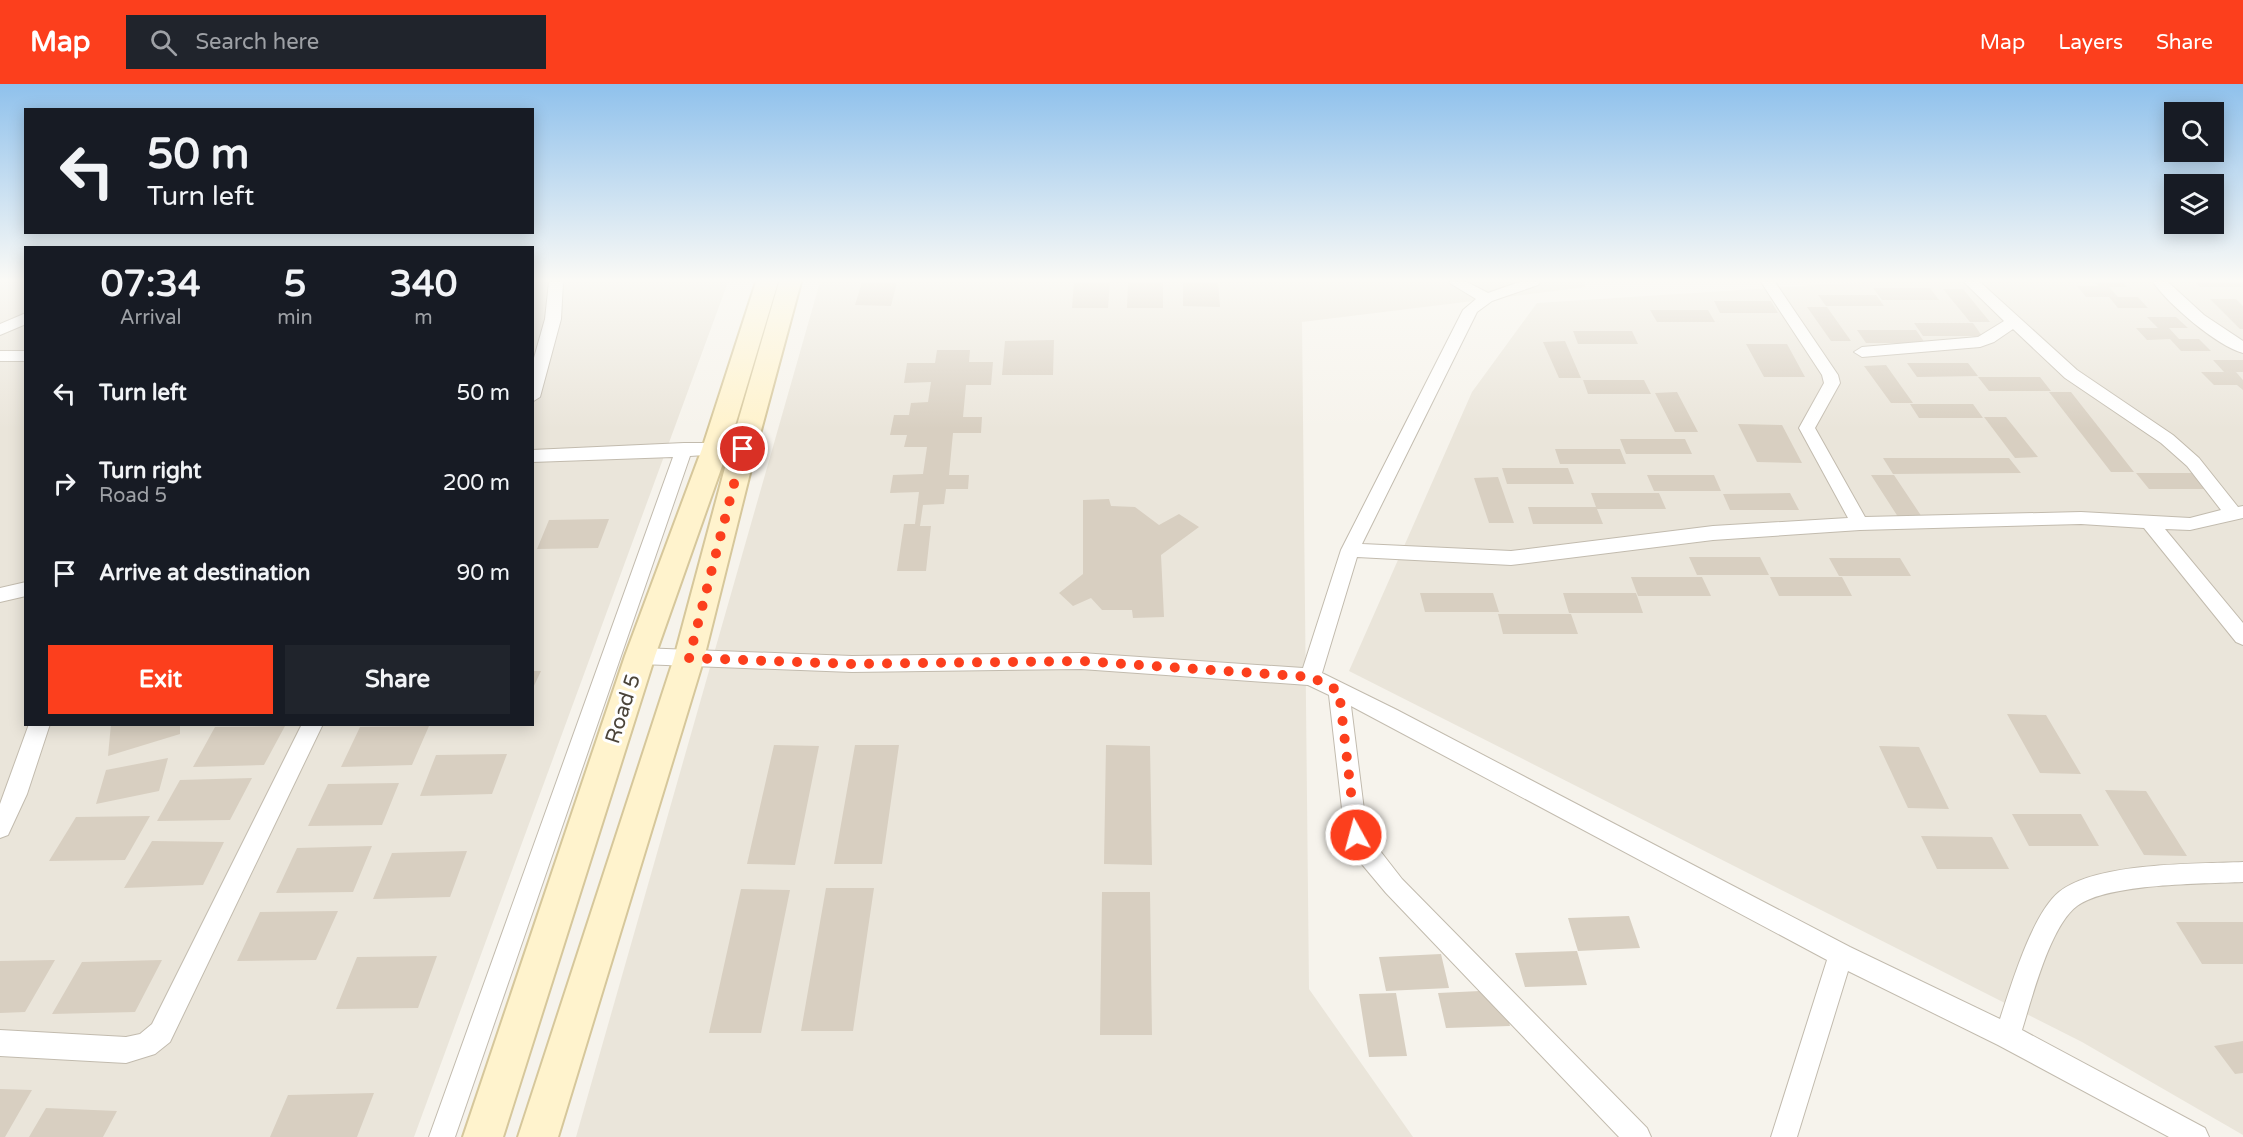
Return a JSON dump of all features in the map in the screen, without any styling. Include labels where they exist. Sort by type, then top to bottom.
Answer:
[{"type":"street","points":[[534,389],[549,331]]},
{"type":"street","name":"Road 5","points":[[538,1137],[689,658],[729,449],[756,331]]},
{"type":"street","name":"Road 5","points":[[483,1137],[640,656],[729,449],[772,331]]},
{"type":"street","points":[[1311,677],[1350,550],[1459,331]]},
{"type":"street","points":[[1801,331],[1830,375],[1832,383],[1808,428],[1860,524]]},
{"type":"street","points":[[1862,352],[1980,342],[1999,331]]},
{"type":"street","points":[[1350,550],[1511,558],[1713,533],[1860,524],[2080,518],[2190,524],[2238,513],[2193,462],[2167,438],[2071,374],[2022,331]]},
{"type":"street","points":[[2215,331],[2243,348]]},
{"type":"street","points":[[0,356],[24,356]]},
{"type":"street","points":[[442,1137],[684,449]]},
{"type":"street","points":[[534,456],[729,449]]},
{"type":"street","points":[[2150,523],[2243,637]]},
{"type":"street","points":[[0,596],[24,590]]},
{"type":"street","points":[[640,656],[852,664],[1081,661],[1311,677],[1769,915],[1840,955],[2007,1036],[2196,1137]]},
{"type":"street","points":[[1339,691],[1356,835],[1363,849],[1395,886],[1638,1137]]},
{"type":"street","points":[[0,828],[8,796],[39,726]]},
{"type":"street","points":[[0,1043],[126,1050],[146,1045],[161,1033],[312,726]]},
{"type":"street","points":[[2007,1036],[2043,935],[2068,899],[2088,889],[2147,878],[2243,872]]},
{"type":"street","points":[[1784,1137],[1840,955]]},
{"type":"shaded area","points":[[0,331],[24,331],[24,726],[534,726],[534,331],[710,331],[414,1137],[0,1137]]},
{"type":"shaded area","points":[[806,331],[1302,331],[1309,989],[1413,1137],[576,1137]]},
{"type":"shaded area","points":[[1516,331],[2243,331],[2243,1135],[2082,1042],[1349,671],[1472,392]]},
{"type":"building","points":[[1573,331],[1632,331],[1638,344],[1578,344]]},
{"type":"building","points":[[1824,331],[1844,331],[1851,341],[1831,341]]},
{"type":"building","points":[[1858,331],[1917,331],[1925,343],[1866,343]]},
{"type":"building","points":[[1920,331],[1979,331],[1982,336],[1923,336]]},
{"type":"building","points":[[2139,331],[2172,331],[2179,339],[2199,339],[2211,351],[2181,351],[2170,339],[2147,340]]},
{"type":"building","points":[[1054,340],[1053,375],[1002,375],[1005,341]]},
{"type":"building","points":[[1565,341],[1581,378],[1559,378],[1543,342]]},
{"type":"building","points":[[1746,344],[1787,344],[1805,377],[1764,377]]},
{"type":"building","points":[[937,350],[970,350],[969,362],[993,362],[991,385],[966,385],[963,417],[982,417],[981,433],[953,433],[949,475],[969,475],[968,489],[946,489],[944,504],[923,505],[920,526],[931,526],[926,571],[897,571],[904,524],[915,524],[919,492],[890,493],[893,475],[923,474],[927,447],[904,447],[907,435],[890,435],[894,415],[909,415],[911,403],[928,402],[931,382],[904,383],[907,363],[935,363]]},
{"type":"building","points":[[2213,360],[2243,360],[2243,372],[2236,372],[2243,380],[2243,390],[2237,385],[2214,385],[2201,372],[2224,372]]},
{"type":"building","points":[[1907,363],[1968,363],[1978,376],[1917,377]]},
{"type":"building","points":[[1886,365],[1913,403],[1891,403],[1864,366]]},
{"type":"building","points":[[1978,377],[2040,377],[2051,391],[1989,391]]},
{"type":"building","points":[[1583,380],[1644,380],[1651,394],[1588,394]]},
{"type":"building","points":[[1677,392],[1698,432],[1675,432],[1655,393]]},
{"type":"building","points":[[2049,392],[2071,392],[2134,472],[2111,472]]},
{"type":"building","points":[[1910,404],[1973,404],[1983,418],[1919,418]]},
{"type":"building","points":[[1984,417],[2006,417],[2038,457],[2015,458]]},
{"type":"building","points":[[1738,424],[1782,425],[1802,463],[1757,462]]},
{"type":"building","points":[[1620,439],[1685,439],[1692,454],[1626,454]]},
{"type":"building","points":[[1555,449],[1620,449],[1626,464],[1560,464]]},
{"type":"building","points":[[1883,458],[2009,458],[2021,473],[1893,474]]},
{"type":"building","points":[[1502,468],[1568,468],[1574,484],[1507,484]]},
{"type":"building","points":[[2136,473],[2203,473],[2216,489],[2149,489]]},
{"type":"building","points":[[1647,475],[1714,475],[1721,491],[1654,491]]},
{"type":"building","points":[[1871,475],[1894,475],[1924,520],[1900,520]]},
{"type":"building","points":[[1498,477],[1514,523],[1489,523],[1474,478]]},
{"type":"building","points":[[1591,493],[1659,493],[1666,509],[1597,509],[1603,524],[1533,524],[1528,507],[1596,507]]},
{"type":"building","points":[[1790,493],[1799,510],[1730,510],[1723,494]]},
{"type":"building","points":[[1109,499],[1111,506],[1135,507],[1159,525],[1179,514],[1199,527],[1161,555],[1164,617],[1133,618],[1132,610],[1102,610],[1091,598],[1073,606],[1059,593],[1083,574],[1083,500]]},
{"type":"building","points":[[609,519],[598,548],[537,549],[549,520]]},
{"type":"building","points":[[1689,557],[1760,557],[1769,575],[1697,575]]},
{"type":"building","points":[[1829,558],[1900,558],[1911,576],[1839,576]]},
{"type":"building","points":[[1631,577],[1702,577],[1711,596],[1638,596]]},
{"type":"building","points":[[1770,577],[1842,577],[1852,596],[1779,596]]},
{"type":"building","points":[[1420,593],[1493,593],[1499,612],[1425,612]]},
{"type":"building","points":[[1563,593],[1636,593],[1643,613],[1569,613]]},
{"type":"building","points":[[1498,614],[1571,614],[1578,634],[1503,634]]},
{"type":"building","points":[[534,671],[541,671],[534,686]]},
{"type":"building","points":[[2007,714],[2046,715],[2081,774],[2040,773]]},
{"type":"building","points":[[111,726],[180,726],[180,734],[108,756]]},
{"type":"building","points":[[285,726],[264,765],[193,767],[215,727]]},
{"type":"building","points":[[429,726],[412,765],[341,767],[360,727]]},
{"type":"building","points":[[774,745],[819,746],[795,865],[747,864]]},
{"type":"building","points":[[855,745],[899,745],[882,864],[834,864]]},
{"type":"building","points":[[1106,745],[1150,746],[1152,865],[1104,864]]},
{"type":"building","points":[[1879,746],[1919,747],[1949,809],[1908,808]]},
{"type":"building","points":[[507,754],[492,794],[420,796],[436,755]]},
{"type":"building","points":[[168,758],[159,791],[96,804],[106,770]]},
{"type":"building","points":[[252,778],[230,820],[157,821],[180,780]]},
{"type":"building","points":[[399,783],[382,825],[308,826],[328,784]]},
{"type":"building","points":[[2105,790],[2146,791],[2187,856],[2144,855]]},
{"type":"building","points":[[2012,814],[2081,814],[2099,846],[2029,846]]},
{"type":"building","points":[[150,816],[125,860],[49,861],[76,817]]},
{"type":"building","points":[[1921,836],[1992,837],[2009,869],[1937,869]]},
{"type":"building","points":[[152,841],[224,842],[203,885],[124,888]]},
{"type":"building","points":[[372,846],[353,892],[276,893],[297,848]]},
{"type":"building","points":[[467,851],[450,897],[373,899],[392,853]]},
{"type":"building","points":[[826,888],[874,888],[853,1031],[801,1031]]},
{"type":"building","points":[[741,889],[790,890],[761,1033],[709,1033]]},
{"type":"building","points":[[1102,892],[1150,892],[1152,1035],[1100,1035]]},
{"type":"building","points":[[338,911],[316,960],[237,961],[260,912]]},
{"type":"building","points":[[1629,916],[1640,948],[1578,951],[1568,918]]},
{"type":"building","points":[[2176,922],[2243,922],[2243,964],[2202,964]]},
{"type":"building","points":[[1577,951],[1587,985],[1525,987],[1515,953]]},
{"type":"building","points":[[1441,954],[1449,988],[1386,991],[1379,957]]},
{"type":"building","points":[[437,956],[418,1008],[336,1009],[357,957]]},
{"type":"building","points":[[55,960],[25,1012],[0,1013],[0,961]]},
{"type":"building","points":[[162,960],[135,1012],[52,1014],[82,962]]},
{"type":"building","points":[[1501,990],[1510,1026],[1446,1028],[1438,993]]},
{"type":"building","points":[[1396,993],[1407,1056],[1369,1057],[1359,994]]},
{"type":"building","points":[[2243,1041],[2243,1073],[2235,1074],[2214,1046]]},
{"type":"building","points":[[0,1089],[32,1090],[5,1137],[0,1137]]},
{"type":"building","points":[[374,1093],[357,1137],[270,1137],[288,1095]]},
{"type":"building","points":[[46,1108],[117,1111],[103,1137],[29,1137]]},
{"type":"route","points":[[743,449],[689,658],[852,664],[1081,661],[1311,677],[1339,691],[1356,835]]}]
